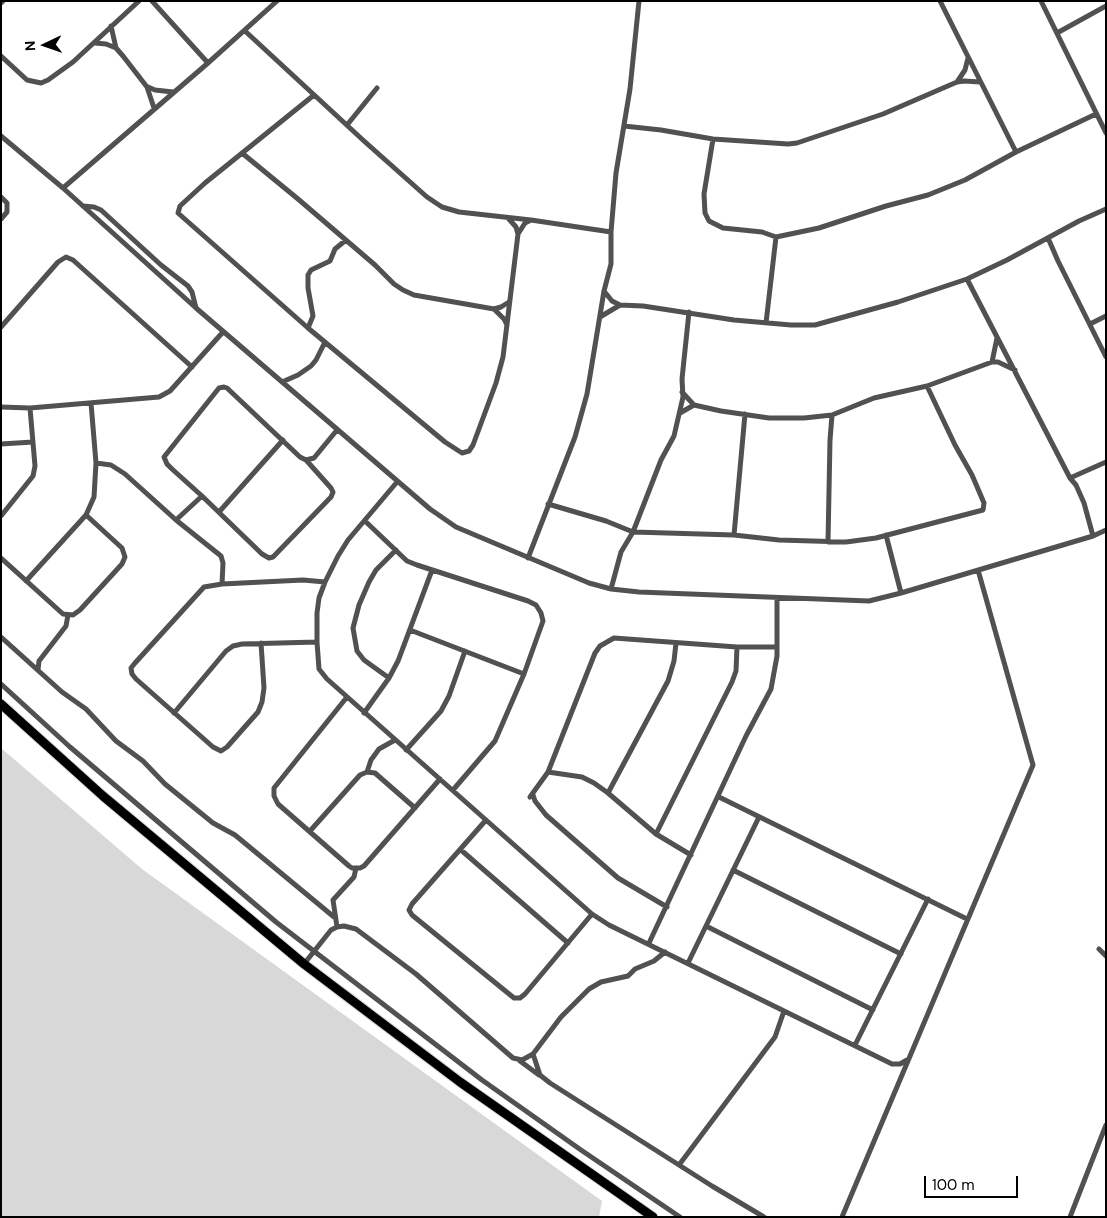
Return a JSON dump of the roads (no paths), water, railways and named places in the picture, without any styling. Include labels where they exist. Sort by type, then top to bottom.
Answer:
[{"type":"highway","points":[[1,704],[103,796],[304,964],[460,1082],[653,1217]]},
{"type":"street","points":[[1,56],[27,80],[41,84],[73,62],[139,1]]},
{"type":"street","points":[[152,1],[208,63]]},
{"type":"street","points":[[62,188],[246,31],[277,1]]},
{"type":"street","points":[[528,558],[584,410],[604,291],[611,264],[611,232],[616,173],[624,126],[639,1]]},
{"type":"street","points":[[940,1],[1016,152]]},
{"type":"street","points":[[1041,1],[1106,133]]},
{"type":"street","points":[[1057,33],[1106,6]]},
{"type":"street","points":[[112,26],[116,48],[147,87],[154,108]]},
{"type":"street","points":[[246,31],[427,197],[442,207],[459,212],[611,232]]},
{"type":"street","points":[[95,43],[106,44],[116,48]]},
{"type":"street","points":[[957,82],[965,70],[968,57]]},
{"type":"street","points":[[624,126],[713,139],[797,143],[883,114],[957,82],[980,82]]},
{"type":"street","points":[[147,87],[173,92]]},
{"type":"street","points":[[347,125],[378,88]]},
{"type":"street","points":[[314,95],[269,129],[205,183],[180,206],[178,213],[308,328],[445,442],[462,453],[469,451],[479,432],[503,357],[518,234],[516,227],[508,218]]},
{"type":"street","points":[[713,139],[704,205],[709,221],[723,228],[762,232],[776,237],[819,228],[886,206],[928,195],[965,180],[1016,152],[1096,114]]},
{"type":"street","points":[[1,136],[83,206],[223,332],[430,510],[456,527],[589,583],[611,590],[869,601],[901,594],[1093,536],[1106,530]]},
{"type":"street","points":[[242,153],[346,240],[394,284],[414,295],[494,309],[502,307],[509,302]]},
{"type":"street","points":[[1,197],[7,204],[1,219]]},
{"type":"street","points":[[83,206],[101,210],[161,265],[188,286],[192,292],[196,308]]},
{"type":"street","points":[[604,291],[612,300],[620,305],[689,312],[734,320],[815,325],[898,302],[967,279],[1106,209]]},
{"type":"street","points":[[518,234],[525,223],[531,220]]},
{"type":"street","points":[[123,242],[130,236]]},
{"type":"street","points":[[766,323],[776,237]]},
{"type":"street","points":[[1048,238],[1106,357]]},
{"type":"street","points":[[308,328],[313,316],[308,288],[308,275],[311,270],[330,261],[335,249],[346,240]]},
{"type":"street","points":[[1,327],[58,262],[66,257],[74,260],[192,367]]},
{"type":"street","points":[[967,279],[1070,478],[1076,485],[1084,504],[1093,536]]},
{"type":"street","points":[[600,317],[620,305]]},
{"type":"street","points":[[494,309],[507,325]]},
{"type":"street","points":[[611,590],[621,552],[633,532],[662,460],[674,436],[683,397],[689,312]]},
{"type":"street","points":[[1090,324],[1106,316]]},
{"type":"street","points":[[1,407],[30,408],[159,397],[170,391],[223,332]]},
{"type":"street","points":[[992,362],[997,338]]},
{"type":"street","points":[[282,382],[298,375],[311,366],[325,342]]},
{"type":"street","points":[[682,392],[694,405],[721,411],[785,418],[832,415],[874,398],[927,386],[992,362],[998,362],[1015,370]]},
{"type":"street","points":[[548,504],[606,521],[633,532],[734,535],[779,540],[828,542],[863,541],[983,510],[984,503],[972,475],[955,445],[927,386]]},
{"type":"street","points":[[219,388],[228,388],[300,457],[306,460],[331,488],[331,497],[273,557],[266,557],[166,464],[164,457],[219,388]]},
{"type":"street","points":[[26,581],[86,515],[94,497],[96,463],[92,403]]},
{"type":"street","points":[[680,413],[694,405]]},
{"type":"street","points":[[1,516],[33,476],[36,466],[30,408]]},
{"type":"street","points":[[734,535],[745,414]]},
{"type":"street","points":[[828,542],[832,415]]},
{"type":"street","points":[[306,460],[314,458],[337,430]]},
{"type":"street","points":[[219,512],[283,440]]},
{"type":"street","points":[[1,444],[33,442]]},
{"type":"street","points":[[1070,478],[1106,462]]},
{"type":"street","points":[[96,463],[111,466],[125,474],[176,520],[221,556],[223,563],[222,584]]},
{"type":"street","points":[[397,482],[348,540],[338,556],[319,598],[316,642],[320,669],[327,679],[592,914],[609,925],[892,1064],[900,1064],[907,1060]]},
{"type":"street","points":[[176,520],[202,496]]},
{"type":"street","points":[[1,558],[64,614],[68,616],[73,615],[80,610],[122,564],[125,557],[122,548],[86,515]]},
{"type":"street","points":[[365,521],[408,561],[528,601],[536,605],[541,613],[542,621],[524,674],[495,741],[453,790]]},
{"type":"street","points":[[886,535],[901,594]]},
{"type":"street","points":[[389,678],[364,660],[357,650],[353,628],[359,605],[369,582],[376,570],[396,550]]},
{"type":"street","points":[[364,713],[389,678],[398,661],[432,570]]},
{"type":"street","points":[[842,1217],[1032,765],[978,570]]},
{"type":"street","points":[[261,643],[264,688],[262,702],[258,712],[227,747],[220,751],[212,748],[132,674],[131,668],[204,587],[222,584],[303,580],[325,582]]},
{"type":"street","points":[[649,943],[746,736],[771,689],[775,676],[778,598]]},
{"type":"street","points":[[38,670],[39,661],[66,626],[68,616]]},
{"type":"street","points":[[410,630],[524,674]]},
{"type":"street","points":[[1,637],[62,692],[86,709],[116,741],[143,761],[165,784],[213,823],[235,835],[334,917]]},
{"type":"street","points":[[667,908],[618,878],[546,814],[535,801],[533,795],[530,797],[548,772],[595,653],[600,646],[614,638],[737,647],[777,647]]},
{"type":"street","points":[[174,713],[226,651],[233,646],[261,643],[316,642]]},
{"type":"street","points":[[608,793],[668,681],[674,660],[676,643]]},
{"type":"street","points":[[656,834],[732,682],[736,671],[737,647]]},
{"type":"street","points":[[406,750],[441,711],[449,696],[465,651]]},
{"type":"street","points":[[1,684],[70,747],[216,873],[315,952],[482,1080],[680,1217]]},
{"type":"street","points":[[347,697],[274,788],[274,796],[278,804],[349,866],[356,868],[364,866],[440,779]]},
{"type":"street","points":[[366,772],[371,760],[379,749],[395,740]]},
{"type":"street","points":[[310,831],[360,775],[366,772],[374,773],[415,808]]},
{"type":"street","points":[[548,772],[582,777],[608,793],[656,834],[691,855]]},
{"type":"street","points":[[719,797],[967,919]]},
{"type":"street","points":[[688,963],[759,817]]},
{"type":"street","points":[[486,820],[412,904],[409,910],[412,915],[514,998],[520,998],[592,914]]},
{"type":"street","points":[[461,850],[568,943]]},
{"type":"street","points":[[337,927],[334,917],[333,900],[354,877],[356,868]]},
{"type":"street","points":[[733,870],[901,954]]},
{"type":"street","points":[[855,1045],[928,899]]},
{"type":"street","points":[[706,926],[872,1010]]},
{"type":"street","points":[[304,964],[331,930],[337,927],[350,927],[364,934],[416,974],[513,1058],[712,1186],[764,1217]]},
{"type":"street","points":[[1099,949],[1106,956]]},
{"type":"street","points":[[518,1060],[527,1059],[533,1054],[561,1017],[589,989],[601,982],[628,976],[635,969],[654,962],[665,952]]},
{"type":"street","points":[[679,1165],[775,1037],[784,1011]]},
{"type":"street","points":[[533,1054],[540,1075]]},
{"type":"street","points":[[1070,1217],[1106,1125]]}]
